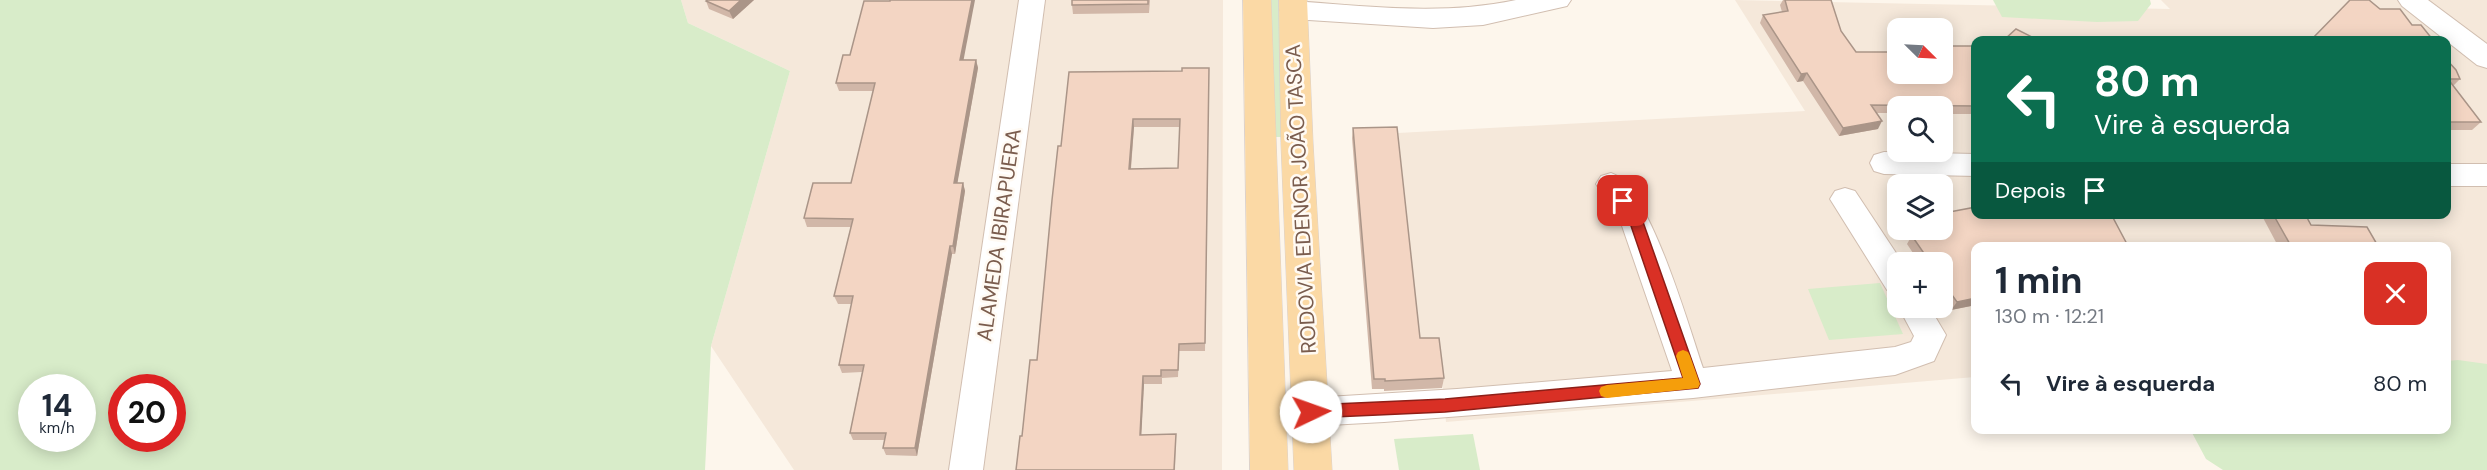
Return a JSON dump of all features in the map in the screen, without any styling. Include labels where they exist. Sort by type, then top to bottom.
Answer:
[{"type":"main road","name":"RODOVIA EDENOR JOÃO TASCA","points":[[1257,0],[1269,470]]},
{"type":"main road","name":"RODOVIA EDENOR JOÃO TASCA","points":[[1293,5],[1313,470]]},
{"type":"street","name":"ALAMEDA IBIRAPUERA","points":[[966,470],[1032,0]]},
{"type":"street","points":[[1293,5],[1433,19],[1483,16],[1558,0]]},
{"type":"street","points":[[2410,0],[2487,58]]},
{"type":"street","points":[[1884,163],[1971,165]]},
{"type":"street","points":[[2451,175],[2487,175]]},
{"type":"street","points":[[1611,184],[1635,219],[1693,384]]},
{"type":"street","points":[[1845,199],[1887,264]]},
{"type":"street","points":[[1263,226],[1301,225]]},
{"type":"street","points":[[1311,412],[1445,406],[1693,384],[1895,361],[1923,351],[1930,335],[1920,318]]},
{"type":"shaded area","points":[[681,0],[1223,0],[1222,470],[794,470],[711,346],[790,71],[688,23]]},
{"type":"shaded area","points":[[1735,0],[2170,9],[2161,0],[2487,0],[2487,380],[2451,380],[2451,242],[1971,242],[1971,377],[1446,422],[1439,347],[1420,346],[1398,133],[1805,111]]},
{"type":"green space","points":[[0,0],[681,0],[688,23],[790,71],[711,346],[705,470],[0,470]]},
{"type":"green space","points":[[1270,0],[1280,0],[1285,137],[1274,137]]},
{"type":"green space","points":[[1993,0],[2150,0],[2151,4],[2138,21],[2097,22],[2002,17]]},
{"type":"green space","points":[[1880,283],[1887,299],[1887,318],[1896,318],[1903,334],[1829,340],[1808,289]]},
{"type":"green space","points":[[2451,361],[2487,364],[2487,470],[2223,470],[2206,459],[2193,434],[2451,434]]},
{"type":"green space","points":[[1473,434],[1480,470],[1399,470],[1394,439]]},
{"type":"building","points":[[707,0],[741,0],[729,11]]},
{"type":"building","points":[[972,0],[960,60],[976,60],[954,183],[963,183],[915,448],[883,448],[886,433],[850,433],[864,365],[839,365],[853,296],[834,296],[853,219],[804,218],[813,183],[851,183],[875,83],[836,83],[843,55],[850,55],[864,1]]},
{"type":"building","points":[[1072,0],[1148,0],[1148,4],[1072,5]]},
{"type":"building","points":[[1785,0],[1831,0],[1841,31],[1856,52],[1887,52],[1887,84],[1953,84],[1953,46],[1971,46],[1971,106],[1953,106],[1953,96],[1887,96],[1887,105],[1871,105],[1882,121],[1843,128],[1807,73],[1801,74],[1763,15],[1788,11]]},
{"type":"building","points":[[2350,0],[2369,0],[2380,9],[2400,9],[2412,25],[2421,25],[2430,36],[2315,36]]},
{"type":"building","points":[[2016,29],[2030,36],[2008,36]]},
{"type":"building","points":[[2451,64],[2456,70],[2460,79],[2451,79]]},
{"type":"building","points":[[1182,68],[1209,68],[1205,343],[1179,344],[1178,370],[1161,370],[1161,376],[1143,376],[1140,435],[1176,434],[1174,470],[1016,470],[1030,360],[1037,360],[1058,146],[1061,146],[1069,72],[1182,71]],"holes":[[[1133,119],[1180,119],[1178,168],[1129,169]]]},
{"type":"building","points":[[2451,83],[2481,122],[2451,122]]},
{"type":"building","points":[[1397,127],[1420,338],[1439,338],[1444,378],[1385,381],[1385,379],[1374,379],[1353,128]]},
{"type":"building","points":[[1971,208],[1971,219],[2114,219],[2126,242],[1971,242],[1971,299],[1957,302],[1953,296],[1953,252],[1923,252],[1915,240],[1953,240],[1953,211]]},
{"type":"building","points":[[2276,219],[2308,219],[2311,225],[2367,227],[2376,242],[2289,242]]},
{"type":"slow traffic","points":[[1607,391],[1693,384],[1683,356]]},
{"type":"route","points":[[1311,412],[1445,406],[1693,384],[1635,219],[1623,201]]}]
